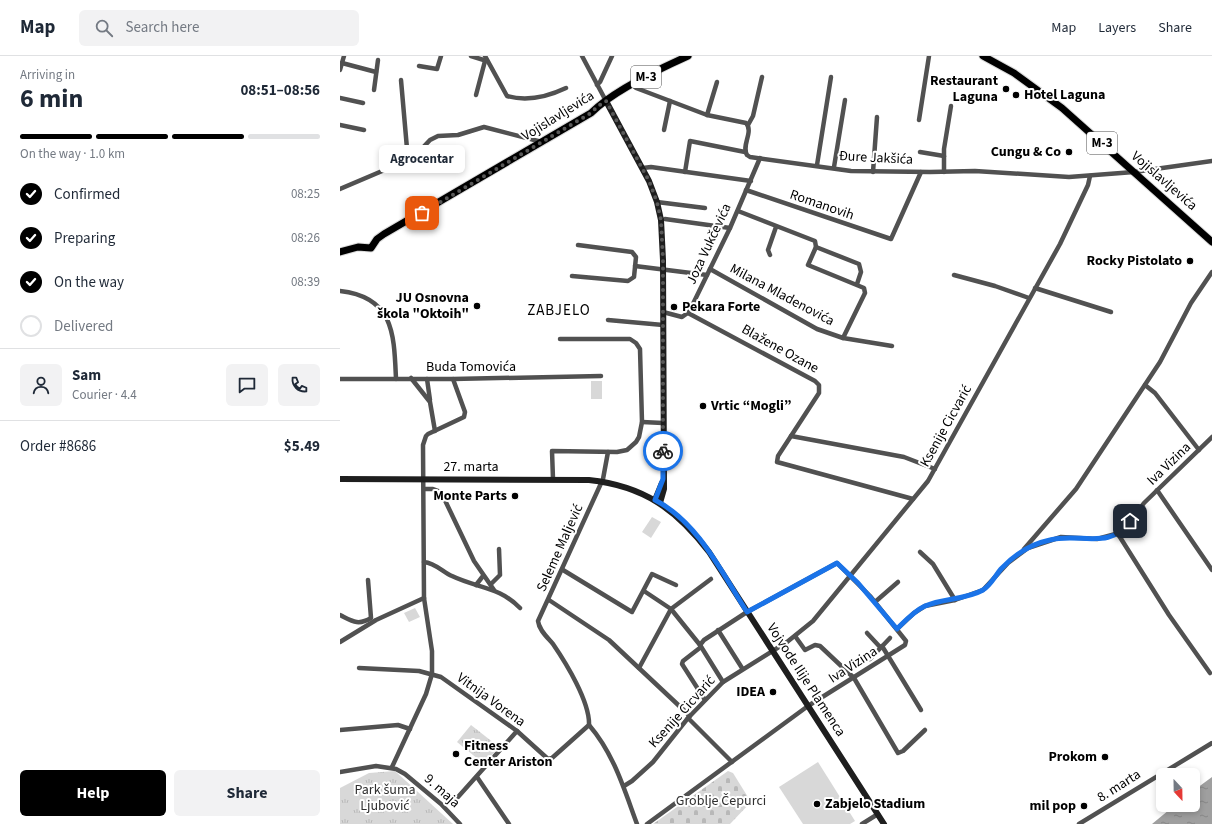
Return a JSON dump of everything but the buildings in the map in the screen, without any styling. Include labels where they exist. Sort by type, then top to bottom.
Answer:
[{"type":"main road","name":"Vojislavljevića","points":[[340,252],[358,247],[371,248],[377,239],[384,234],[591,113],[598,106],[675,59],[688,56]]},
{"type":"main road","name":"Vojislavljevića","points":[[983,56],[993,58],[1036,88],[1084,128],[1212,242]]},
{"type":"street","points":[[340,70],[344,56]]},
{"type":"street","points":[[419,66],[437,69],[441,56]]},
{"type":"street","points":[[471,56],[486,59],[507,96],[531,99],[546,96],[566,88]]},
{"type":"street","points":[[582,56],[643,168],[657,202],[662,235],[663,269],[663,495],[658,502]]},
{"type":"street","points":[[597,85],[600,82],[612,56]]},
{"type":"street","points":[[919,120],[929,56]]},
{"type":"street","points":[[476,95],[486,59]]},
{"type":"street","points":[[374,90],[378,60]]},
{"type":"street","points":[[342,63],[376,72]]},
{"type":"street","points":[[745,152],[748,125],[754,116],[762,77]]},
{"type":"street","points":[[817,165],[831,77]]},
{"type":"street","points":[[401,80],[408,160]]},
{"type":"street","points":[[708,115],[717,82]]},
{"type":"street","points":[[633,85],[636,88],[708,115],[743,121],[748,125]]},
{"type":"street","points":[[340,98],[363,103]]},
{"type":"street","points":[[834,167],[845,100]]},
{"type":"street","points":[[664,130],[670,101]]},
{"type":"street","points":[[944,172],[945,135],[951,106]]},
{"type":"street","points":[[873,172],[877,117]]},
{"type":"street","points":[[340,125],[364,130]]},
{"type":"street","points":[[340,189],[414,157],[430,140],[438,136],[458,135],[484,126],[542,142]]},
{"type":"street","name":"Đure Jakšića","points":[[684,172],[690,142],[745,152],[750,157],[834,167],[851,171],[873,172],[975,171],[1069,177],[1134,172],[1212,161]]},
{"type":"street","points":[[920,152],[944,156]]},
{"type":"street","name":"Joza Vukčevića","points":[[688,313],[738,211],[760,158]]},
{"type":"street","points":[[643,168],[649,167],[751,181]]},
{"type":"street","name":"Romanovih","points":[[746,190],[891,239],[922,172]]},
{"type":"street","name":"Ksenije Cicvarić","points":[[624,786],[632,781],[653,762],[689,717],[723,682],[760,657],[773,652],[813,621],[913,498],[935,469],[1060,244],[1088,185],[1090,176]]},
{"type":"street","points":[[657,202],[705,208]]},
{"type":"street","points":[[738,211],[776,228],[814,241],[816,247],[808,265],[864,288],[865,293],[843,338]]},
{"type":"street","points":[[665,219],[730,228]]},
{"type":"street","points":[[770,255],[768,250],[776,228]]},
{"type":"street","points":[[572,276],[630,281],[634,277],[636,257],[632,252],[578,245]]},
{"type":"street","points":[[816,247],[859,264],[861,272],[857,284]]},
{"type":"street","points":[[635,266],[707,275]]},
{"type":"street","name":"Milana Mladenovića","points":[[710,269],[817,329],[843,338],[892,346]]},
{"type":"street","points":[[897,629],[920,609],[930,604],[955,600],[983,590],[1001,570],[1019,554],[1076,489],[1160,362],[1191,303],[1212,272]]},
{"type":"street","points":[[954,276],[995,286],[1029,298]]},
{"type":"street","points":[[1035,288],[1111,312]]},
{"type":"street","points":[[340,291],[363,295],[377,304],[386,316],[393,337],[396,378]]},
{"type":"street","points":[[663,312],[682,318],[688,313]]},
{"type":"street","name":"Blažene Ozane","points":[[688,313],[818,383],[820,388],[819,393],[776,461],[913,498]]},
{"type":"street","points":[[608,320],[663,325]]},
{"type":"street","points":[[553,479],[552,451],[608,452],[626,450],[632,446],[639,437],[642,422],[640,349],[636,343],[630,339],[560,339]]},
{"type":"street","name":"Buda Tomovića","points":[[340,379],[452,379],[602,376]]},
{"type":"street","points":[[411,378],[430,402]]},
{"type":"street","points":[[427,379],[435,431]]},
{"type":"street","points":[[392,768],[426,694],[432,674],[432,651],[424,598],[424,439],[428,434],[464,417],[465,412],[452,379]]},
{"type":"street","points":[[1145,385],[1155,392],[1199,450]]},
{"type":"street","points":[[642,422],[663,423]]},
{"type":"street","points":[[791,436],[904,457],[935,469]]},
{"type":"street","name":"Iva Vizina","points":[[1118,534],[1125,529],[1135,513],[1157,490],[1212,438]]},
{"type":"street","points":[[602,482],[608,452]]},
{"type":"street","name":"27. marta","points":[[340,479],[553,479],[602,482],[625,487],[658,502]]},
{"type":"street","name":"Seleme Maljević","points":[[589,726],[590,717],[577,686],[558,652],[538,623],[538,619],[549,600],[602,482]]},
{"type":"street","points":[[425,489],[433,489],[441,492],[483,576],[491,584],[494,590]]},
{"type":"street","points":[[1157,490],[1212,570]]},
{"type":"street","name":"Vojvode Ilije Plamenca","points":[[658,502],[673,512],[698,537],[884,824]]},
{"type":"street","points":[[1019,554],[1043,542],[1061,537],[1093,540],[1118,534],[1169,615],[1203,660],[1210,673]]},
{"type":"street","points":[[491,584],[500,575],[500,549]]},
{"type":"street","points":[[920,552],[933,564],[955,600]]},
{"type":"street","points":[[424,562],[432,564],[450,575],[494,590],[509,598],[520,608]]},
{"type":"street","name":"Iva Vizina","points":[[647,824],[808,706],[854,678],[906,643],[905,639],[875,602],[837,563],[747,612]]},
{"type":"street","points":[[563,570],[632,612],[652,574],[676,585]]},
{"type":"street","points":[[476,585],[483,576]]},
{"type":"street","points":[[368,580],[372,619]]},
{"type":"street","points":[[639,668],[671,609],[711,580]]},
{"type":"street","points":[[875,602],[898,582]]},
{"type":"street","points":[[644,591],[671,609],[700,646],[723,682]]},
{"type":"street","points":[[340,615],[355,622],[362,622],[424,598]]},
{"type":"street","points":[[549,600],[605,636],[689,717],[732,762]]},
{"type":"street","points":[[704,700],[682,664],[700,646],[701,642],[747,612]]},
{"type":"street","points":[[340,642],[372,619]]},
{"type":"street","points":[[718,630],[742,668]]},
{"type":"street","points":[[867,633],[881,647]]},
{"type":"street","points":[[795,636],[805,650],[815,645],[820,646],[854,678],[898,753],[903,751],[925,730]]},
{"type":"street","name":"Iva Vizina","points":[[870,659],[890,638]]},
{"type":"street","name":"Iva Vizina","points":[[881,647],[888,655],[921,710]]},
{"type":"street","name":"Vitnija Vorena","points":[[359,668],[419,671],[432,674],[457,687],[517,731],[550,759],[589,726]]},
{"type":"street","points":[[340,730],[398,725],[410,729]]},
{"type":"street","points":[[589,726],[602,741],[624,786],[637,824]]},
{"type":"street","points":[[458,798],[517,731]]},
{"type":"street","name":"8. marta","points":[[1079,824],[1212,743]]},
{"type":"street","name":"9. maja","points":[[340,772],[376,766],[392,768],[406,774],[448,809],[460,824]]},
{"type":"street","points":[[477,777],[509,824]]},
{"type":"street","points":[[862,824],[878,814]]},
{"type":"green space","points":[[591,381],[602,381],[602,399],[591,399]]},
{"type":"green space","points":[[652,517],[661,522],[651,538],[642,532]]},
{"type":"green space","points":[[415,608],[420,617],[409,622],[404,613]]},
{"type":"green space","points":[[471,725],[499,747],[484,764],[457,742]]},
{"type":"green space","name":"Zabjelo Stadium","points":[[818,762],[855,821],[850,824],[803,824],[779,787]]},
{"type":"green space","name":"Park šuma Ljubović","points":[[395,771],[453,824],[340,824],[340,788],[369,773]]},
{"type":"green space","name":"Groblje Čepurci","points":[[728,771],[733,773],[751,802],[730,824],[653,824]]},
{"type":"water","points":[[1212,777],[1212,824],[1152,824],[1167,812],[1200,812],[1200,786]]},
{"type":"way so far","points":[[422,213],[591,113],[606,101],[649,181],[657,202],[661,220],[663,260],[663,451]]},
{"type":"place","name":"Restaurant Laguna","points":[[1006,89]]},
{"type":"place","name":"Hotel Laguna","points":[[1016,95]]},
{"type":"place","name":"Cungu & Co","points":[[1069,152]]},
{"type":"place","name":"Agrocentar","points":[[422,213]]},
{"type":"place","name":"Rocky Pistolato","points":[[1190,261]]},
{"type":"place","name":"JU Osnovna škola \"Oktoih\"","points":[[477,306]]},
{"type":"place","name":"Pekara Forte","points":[[674,307]]},
{"type":"place","name":"Vrtic “Mogli”","points":[[703,406]]},
{"type":"place","name":"Monte Parts","points":[[515,496]]},
{"type":"place","name":"IDEA","points":[[773,692]]},
{"type":"place","name":"Fitness Center Ariston","points":[[456,754]]},
{"type":"place","name":"Prokom","points":[[1105,757]]},
{"type":"place","name":"Zabjelo Stadium","points":[[817,804]]},
{"type":"place","name":"mil pop","points":[[1084,806]]},
{"type":"district","name":"ZABJELO","points":[[559,310]]},
{"type":"route","points":[[663,451],[663,479],[655,500],[673,512],[698,537],[747,612],[837,563],[870,596],[897,629],[914,613],[925,606],[955,600],[983,590],[1008,563],[1028,548],[1061,537],[1070,536],[1093,540],[1112,536],[1123,532],[1130,521]]}]
